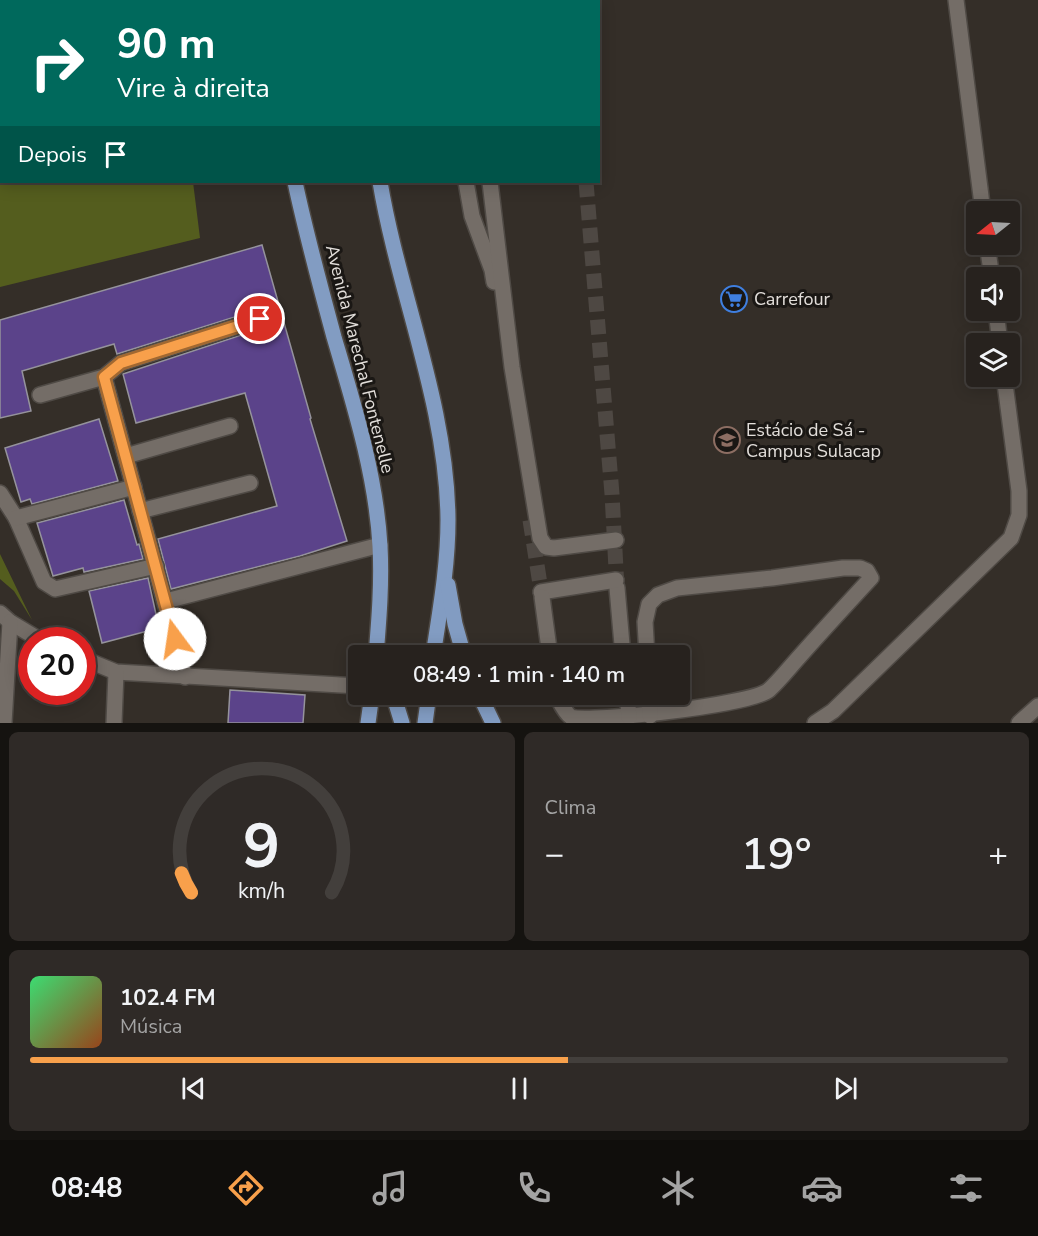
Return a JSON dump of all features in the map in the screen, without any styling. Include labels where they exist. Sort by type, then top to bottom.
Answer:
[{"type":"main road","name":"Avenida Marechal Fontenelle","points":[[295,183],[325,305],[356,413],[372,486],[380,545],[380,609],[377,645]]},
{"type":"main road","points":[[380,183],[402,284],[422,356],[438,428],[448,519],[446,573],[436,645]]},
{"type":"main road","points":[[446,573],[461,645]]},
{"type":"main road","points":[[380,609],[385,645]]},
{"type":"main road","points":[[368,723],[370,705]]},
{"type":"main road","points":[[396,705],[402,723]]},
{"type":"main road","points":[[425,723],[427,705]]},
{"type":"main road","points":[[478,723],[480,705]]},
{"type":"main road","points":[[484,705],[493,723]]},
{"type":"street","points":[[956,0],[982,201]]},
{"type":"street","points":[[466,183],[472,216],[492,270],[496,294]]},
{"type":"street","points":[[490,183],[511,359],[540,538],[546,547],[554,548],[616,540]]},
{"type":"street","points":[[40,394],[104,377],[121,363],[260,319]]},
{"type":"street","points":[[104,377],[185,677]]},
{"type":"street","points":[[815,723],[833,711],[1011,538],[1019,515],[1019,491],[1005,387]]},
{"type":"street","points":[[126,456],[230,426]]},
{"type":"street","points":[[141,511],[250,483]]},
{"type":"street","points":[[16,518],[134,487]]},
{"type":"street","points":[[0,493],[16,518],[44,582],[50,587],[56,589],[156,566]]},
{"type":"street","points":[[166,601],[380,545]]},
{"type":"street","points":[[562,705],[572,718],[593,721],[650,716],[740,701],[767,692],[871,578],[867,571],[860,568],[843,568],[677,588],[658,595],[648,604],[645,622],[646,645]]},
{"type":"street","points":[[548,645],[541,595],[616,584],[622,645]]},
{"type":"street","points":[[5,617],[20,627]]},
{"type":"street","points":[[4,723],[5,617]]},
{"type":"street","points":[[96,664],[116,672],[348,685]]},
{"type":"street","points":[[114,723],[116,672]]},
{"type":"street","points":[[628,705],[629,717]]},
{"type":"street","points":[[650,705],[650,716]]},
{"type":"street","points":[[1019,723],[1038,706]]},
{"type":"green space","points":[[0,183],[193,183],[200,238],[0,287]]},
{"type":"green space","points":[[0,554],[32,620],[14,591],[0,579]]},
{"type":"building","points":[[262,245],[310,419],[347,541],[300,556],[171,589],[158,539],[277,506],[245,393],[136,423],[123,374],[263,328],[269,322],[269,316],[263,310],[257,310],[117,354],[114,344],[22,371],[31,411],[0,418],[0,320]]},
{"type":"building","points":[[99,419],[118,481],[32,504],[30,499],[21,502],[5,448]]},
{"type":"building","points":[[124,500],[143,559],[84,572],[83,568],[53,576],[37,523]]},
{"type":"building","points":[[148,578],[159,628],[102,643],[89,591]]},
{"type":"building","points":[[230,690],[305,695],[303,723],[228,723]]},
{"type":"tunnel","points":[[586,183],[612,494],[617,588]]},
{"type":"tunnel","points":[[530,520],[542,597]]},
{"type":"place","name":"Carrefour","points":[[734,299]]},
{"type":"place","name":"Estácio de Sá - Campus Sulacap","points":[[727,440]]},
{"type":"route","points":[[175,639],[104,377],[121,363],[260,319]]}]
